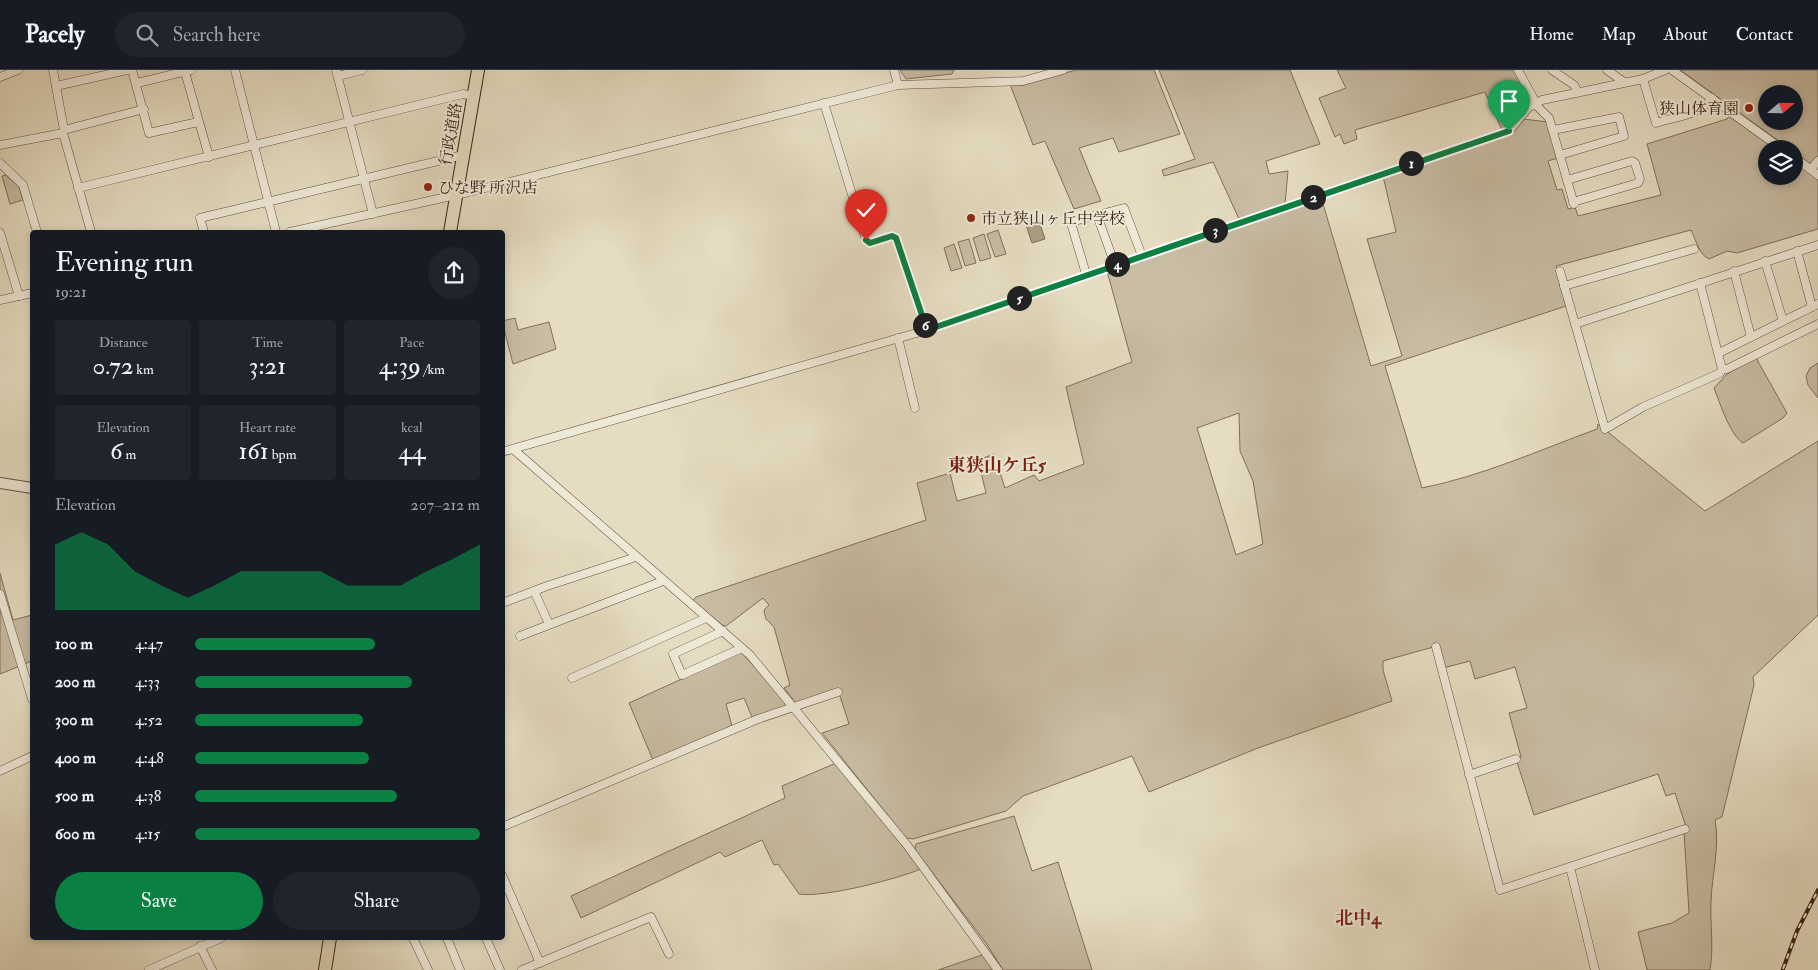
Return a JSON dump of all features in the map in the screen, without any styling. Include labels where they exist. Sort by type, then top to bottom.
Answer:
[{"type":"highway","name":"行政道路","points":[[450,230],[478,70]]},
{"type":"highway","points":[[324,970],[330,940]]},
{"type":"street","points":[[0,77],[18,70]]},
{"type":"street","points":[[52,70],[64,131],[90,230]]},
{"type":"street","points":[[56,86],[92,74],[127,70]]},
{"type":"street","points":[[132,70],[149,133],[198,122]]},
{"type":"street","points":[[235,70],[276,230]]},
{"type":"street","points":[[362,70],[337,73],[373,214]]},
{"type":"street","points":[[894,70],[898,85]]},
{"type":"street","points":[[299,230],[456,194],[898,85],[1023,81],[1063,70]]},
{"type":"street","points":[[1518,70],[1535,102],[1549,118],[1553,130],[1567,180],[1574,204],[1638,183],[1640,179],[1636,162],[1632,161],[1567,180]]},
{"type":"street","points":[[1552,70],[1574,85],[1578,92]]},
{"type":"street","points":[[1607,70],[1624,82]]},
{"type":"street","points":[[505,451],[927,330],[1086,274],[1509,131],[1535,102],[1644,79],[1665,70]]},
{"type":"street","points":[[1672,70],[1770,140]]},
{"type":"street","points":[[137,83],[157,74],[188,71],[198,122],[209,157]]},
{"type":"street","points":[[1644,79],[1656,123],[1699,110],[1707,106],[1712,98]]},
{"type":"street","points":[[78,188],[255,147],[464,94],[473,96]]},
{"type":"street","points":[[824,103],[866,240],[870,243],[892,236],[896,238],[927,330]]},
{"type":"street","points":[[0,145],[64,131],[144,109]]},
{"type":"street","points":[[1553,130],[1619,117],[1624,136],[1560,155]]},
{"type":"street","points":[[203,230],[200,218],[268,200],[463,155]]},
{"type":"street","points":[[1811,169],[1818,161]]},
{"type":"street","points":[[0,163],[3,170],[23,185],[35,230]]},
{"type":"street","points":[[1803,163],[1818,174]]},
{"type":"street","points":[[1086,274],[1070,219],[1124,208],[1142,256]]},
{"type":"street","points":[[1097,215],[1115,265]]},
{"type":"street","points":[[0,233],[19,296]]},
{"type":"street","points":[[1575,324],[1818,245]]},
{"type":"street","points":[[1564,286],[1694,249]]},
{"type":"street","points":[[1719,353],[1815,305],[1797,251]]},
{"type":"street","points":[[1765,261],[1783,322]]},
{"type":"street","points":[[1560,270],[1605,429],[1643,407],[1720,373],[1722,369],[1719,353],[1700,283]]},
{"type":"street","points":[[1734,272],[1751,337]]},
{"type":"street","points":[[0,300],[30,293]]},
{"type":"street","points":[[1722,369],[1728,369],[1818,324]]},
{"type":"street","points":[[898,338],[916,408]]},
{"type":"street","points":[[513,449],[742,648],[794,706],[907,846],[986,950],[998,970]]},
{"type":"street","points":[[0,483],[30,488]]},
{"type":"street","points":[[505,602],[636,556]]},
{"type":"street","points":[[520,636],[663,581]]},
{"type":"street","points":[[534,591],[549,624]]},
{"type":"street","points":[[0,594],[30,692]]},
{"type":"street","points":[[572,678],[706,618]]},
{"type":"street","points":[[723,631],[673,654],[682,675],[742,648]]},
{"type":"street","points":[[1436,646],[1500,890],[1685,829]]},
{"type":"street","points":[[505,826],[649,764],[794,706],[838,692]]},
{"type":"street","points":[[0,772],[30,757]]},
{"type":"street","points":[[1469,775],[1516,759]]},
{"type":"street","points":[[1570,867],[1595,970]]},
{"type":"street","points":[[505,882],[540,963]]},
{"type":"street","points":[[522,970],[651,917],[670,954]]},
{"type":"street","points":[[150,970],[216,940]]},
{"type":"street","points":[[414,940],[428,970]]},
{"type":"street","points":[[447,940],[460,970]]},
{"type":"street","points":[[487,940],[500,970]]},
{"type":"street","points":[[200,946],[212,970]]},
{"type":"shaded area","points":[[900,70],[954,70],[952,74],[906,79]]},
{"type":"shaded area","points":[[1076,70],[1154,70],[1180,134],[1119,152],[1113,138],[1079,148],[1101,201],[1074,209],[1045,141],[1033,145],[1010,84],[1023,85]]},
{"type":"shaded area","points":[[1159,70],[1290,70],[1320,144],[1266,161],[1269,174],[1288,171],[1285,204],[1239,219],[1213,162],[1164,176],[1162,170],[1195,159]]},
{"type":"shaded area","points":[[1337,70],[1516,70],[1530,98],[1502,130],[1485,92],[1355,130],[1357,139],[1344,144],[1340,134],[1335,137],[1319,98],[1346,88]]},
{"type":"shaded area","name":"狭山体育園","points":[[1680,70],[1818,70],[1818,157],[1813,163],[1809,163],[1803,159],[1803,140],[1777,140],[1764,130],[1803,130],[1803,85],[1758,85],[1758,126]]},
{"type":"shaded area","points":[[1729,116],[1762,140],[1758,140],[1758,185],[1803,185],[1803,168],[1818,179],[1818,229],[1737,253],[1727,251],[1709,259],[1702,254],[1691,230],[1556,266],[1566,306],[1385,366],[1422,488],[1467,477],[1511,462],[1597,429],[1598,424],[1705,511],[1818,441],[1818,615],[1753,677],[1754,685],[1722,817],[1715,820],[1717,840],[1711,901],[1712,953],[1710,970],[1647,970],[1638,932],[1672,923],[1689,913],[1684,831],[1687,830],[1675,793],[1666,796],[1658,774],[1534,815],[1516,759],[1521,757],[1509,713],[1527,708],[1515,667],[1475,679],[1470,661],[1443,668],[1437,646],[1383,661],[1383,670],[1392,701],[1258,748],[1149,792],[1132,756],[1023,796],[1006,811],[913,839],[906,838],[822,733],[849,724],[838,690],[796,703],[784,688],[790,685],[774,627],[766,619],[764,610],[769,605],[763,598],[726,626],[722,625],[693,601],[696,597],[926,520],[917,483],[950,473],[957,501],[986,493],[978,460],[994,454],[1005,488],[1034,475],[1039,481],[1084,464],[1066,387],[1132,362],[1107,271],[1321,197],[1371,366],[1402,356],[1367,239],[1396,232],[1383,176],[1505,134],[1523,119],[1548,122],[1558,158],[1548,161],[1557,190],[1562,189],[1568,209],[1575,207],[1578,216],[1661,195],[1647,144],[1727,119]],"holes":[[[1239,413],[1240,451],[1253,481],[1263,544],[1236,555],[1197,428]]]},
{"type":"shaded area","points":[[6,175],[19,187],[23,200],[10,204],[2,176]]},
{"type":"shaded area","points":[[1037,215],[1045,239],[1032,243],[1024,219]]},
{"type":"shaded area","points":[[998,230],[1006,254],[995,257],[987,234]]},
{"type":"shaded area","points":[[984,234],[991,258],[980,261],[973,238]]},
{"type":"shaded area","points":[[969,239],[976,263],[965,266],[958,242]]},
{"type":"shaded area","points":[[954,244],[962,268],[951,271],[944,248]]},
{"type":"shaded area","points":[[515,318],[518,330],[549,322],[556,349],[513,364],[505,333],[505,320]]},
{"type":"shaded area","points":[[1756,358],[1787,413],[1783,418],[1743,443],[1738,439],[1730,426],[1714,388],[1727,374]]},
{"type":"shaded area","points":[[1818,363],[1818,398],[1808,385],[1806,376],[1810,368]]},
{"type":"shaded area","points":[[0,573],[13,620],[30,616],[30,662],[0,674]]},
{"type":"shaded area","points":[[741,652],[786,702],[785,707],[752,717],[744,698],[726,704],[732,726],[653,760],[629,703]]},
{"type":"shaded area","points":[[836,763],[921,869],[895,878],[842,890],[799,894],[778,864],[774,865],[762,840],[725,857],[720,852],[581,918],[571,896],[785,798],[782,786]]},
{"type":"shaded area","points":[[1014,816],[1032,871],[1058,862],[1092,970],[1003,970],[986,943],[915,850],[916,844]]},
{"type":"shaded area","points":[[985,954],[995,970],[938,970]]},
{"type":"railway","points":[[1783,969],[1797,931],[1818,890]]},
{"type":"place","name":"狭山体育園","points":[[1749,108]]},
{"type":"place","name":"ひな野 所沢店","points":[[428,187]]},
{"type":"place","name":"市立狭山ヶ丘中学校","points":[[971,218]]},
{"type":"district","name":"東狭山ケ丘5","points":[[997,465]]},
{"type":"district","name":"北中4","points":[[1358,918]]},
{"type":"route","points":[[866,240],[870,243],[892,236],[896,238],[927,330],[1396,168],[1509,131]]}]
